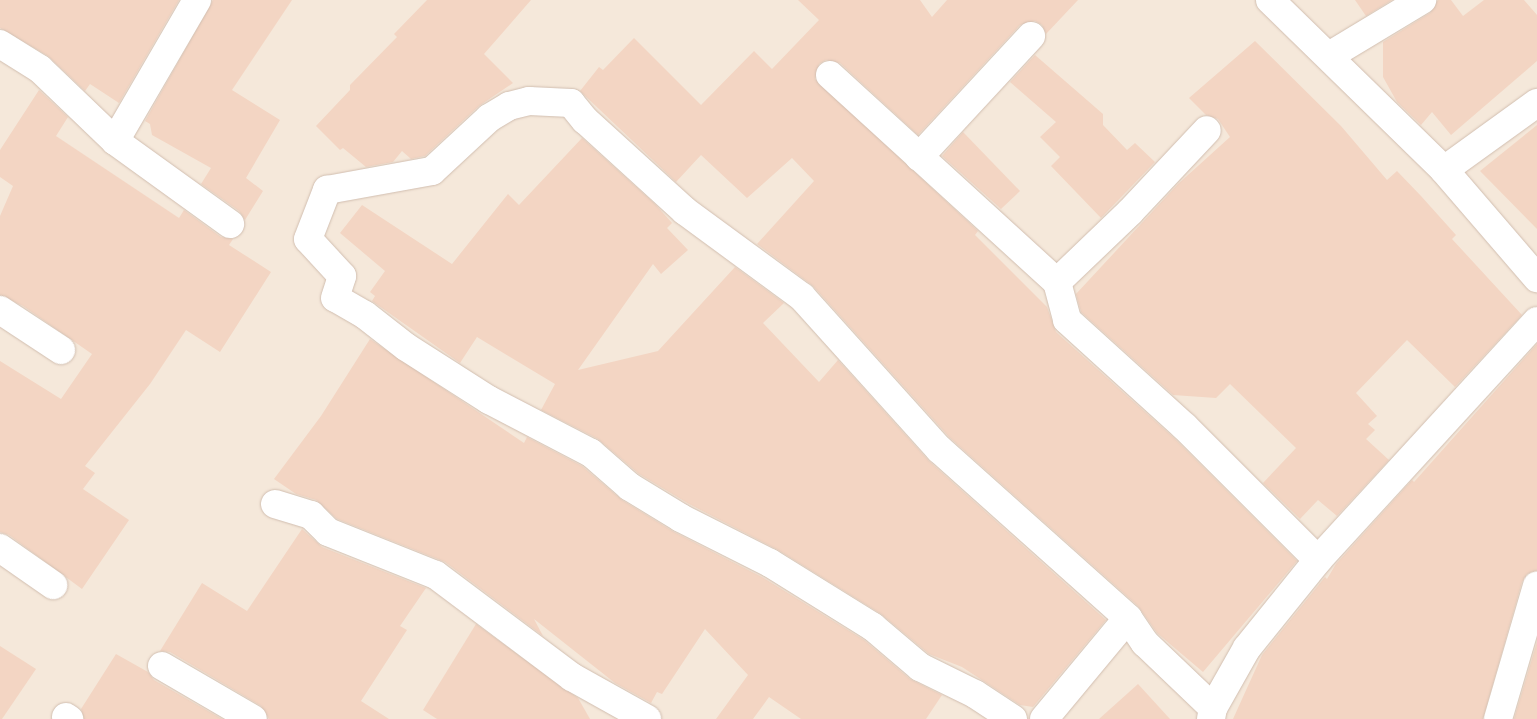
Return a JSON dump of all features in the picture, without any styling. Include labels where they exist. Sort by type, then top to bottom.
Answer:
[{"type":"street","points":[[115,141],[197,0]]},
{"type":"street","points":[[1270,0],[1330,56],[1444,170],[1537,278]]},
{"type":"street","points":[[1330,56],[1422,0]]},
{"type":"street","points":[[919,157],[1031,36]]},
{"type":"street","points":[[0,44],[40,69],[115,141],[230,224]]},
{"type":"street","points":[[830,75],[1057,282],[1067,320],[1185,427],[1318,560]]},
{"type":"street","points":[[1013,719],[975,694],[920,667],[873,627],[770,564],[681,518],[630,487],[591,453],[489,400],[406,347],[365,315],[335,298],[342,276],[308,239],[327,190],[432,171],[489,118],[509,106],[543,100],[571,103],[586,120],[685,211],[802,297],[939,449],[1128,618],[1145,643],[1212,714],[1247,648],[1318,560],[1537,321]]},
{"type":"street","points":[[1444,170],[1537,103]]},
{"type":"street","points":[[1057,282],[1130,212],[1207,130]]},
{"type":"street","points":[[0,310],[61,350]]},
{"type":"street","points":[[275,504],[311,515],[328,532],[436,575],[572,677],[647,719]]},
{"type":"street","points":[[0,548],[53,585]]},
{"type":"street","points":[[1498,719],[1537,586]]},
{"type":"street","points":[[1044,719],[1128,618]]},
{"type":"street","points":[[162,666],[253,719]]},
{"type":"street","points":[[1024,719],[1033,719]]},
{"type":"shaded area","points":[[0,0],[1537,0],[1537,719],[0,719]]},
{"type":"building","points":[[0,0],[179,0],[119,103],[90,84],[85,91],[48,56],[0,28]]},
{"type":"building","points":[[213,0],[292,0],[232,90],[280,120],[246,178],[263,191],[245,220],[239,211],[201,184],[211,168],[152,135],[150,124],[145,121]]},
{"type":"building","points":[[427,0],[531,0],[484,54],[513,83],[479,106],[425,156],[411,159],[402,151],[393,162],[366,167],[343,148],[340,150],[316,126],[350,90],[350,85],[397,37],[394,34]]},
{"type":"building","points":[[798,0],[920,0],[932,17],[947,0],[1078,0],[1046,34],[1042,25],[1035,21],[1020,25],[918,135],[840,63],[826,60],[819,64],[815,79],[978,231],[975,235],[1047,307],[1056,332],[1174,438],[1297,561],[1203,672],[1157,633],[1138,606],[950,438],[813,286],[757,244],[814,181],[792,158],[747,198],[701,155],[676,182],[580,91],[599,67],[603,70],[634,38],[701,105],[754,51],[772,69],[819,20]]},
{"type":"building","points":[[1355,0],[1392,0],[1366,16]]},
{"type":"building","points":[[1438,0],[1451,0],[1463,16],[1484,0],[1524,0],[1537,15],[1537,61],[1451,135],[1432,112],[1421,125],[1397,102],[1383,77],[1383,42],[1430,13]]},
{"type":"building","points":[[1255,41],[1341,126],[1387,180],[1397,171],[1456,235],[1452,239],[1522,315],[1455,387],[1407,340],[1356,393],[1377,416],[1368,424],[1375,430],[1366,439],[1389,460],[1337,516],[1318,500],[1300,519],[1263,483],[1296,448],[1230,384],[1216,398],[1173,395],[1081,312],[1076,294],[1178,184],[1230,137],[1218,119],[1206,115],[1189,98]]},
{"type":"building","points":[[1035,55],[1103,114],[1103,125],[1127,150],[1135,143],[1155,162],[1101,218],[1051,166],[1060,157],[1040,137],[1056,122],[1010,82]]},
{"type":"building","points":[[39,90],[68,117],[56,136],[179,218],[184,210],[221,237],[233,239],[229,245],[271,272],[220,352],[186,330],[150,384],[85,466],[95,473],[83,489],[129,520],[82,589],[9,535],[0,532],[0,361],[61,399],[92,354],[23,306],[0,295],[0,216],[13,186],[0,177],[0,150]]},
{"type":"building","points":[[1537,125],[1537,229],[1480,171]]},
{"type":"building","points":[[963,132],[1020,191],[1001,209],[942,156]]},
{"type":"building","points":[[582,138],[655,204],[672,223],[667,228],[688,250],[661,274],[653,264],[578,370],[658,351],[735,267],[784,303],[763,323],[819,382],[838,360],[929,461],[1106,620],[1033,707],[1020,705],[962,667],[929,654],[881,614],[778,550],[689,504],[639,474],[598,439],[541,410],[555,384],[477,337],[460,363],[372,301],[375,296],[370,292],[385,271],[340,233],[362,205],[452,264],[508,194],[519,205]]},
{"type":"building","points":[[370,339],[524,443],[527,437],[582,466],[622,500],[674,532],[762,577],[864,640],[910,679],[942,695],[926,719],[801,719],[769,697],[753,719],[716,719],[748,675],[705,629],[662,694],[657,692],[651,703],[615,683],[534,619],[543,636],[445,562],[337,519],[316,500],[296,494],[274,479],[321,416]]},
{"type":"building","points":[[1537,344],[1537,571],[1527,574],[1522,582],[1483,719],[1233,719],[1262,655],[1325,577],[1327,579],[1336,564],[1412,480],[1414,482]]},
{"type":"building","points":[[302,529],[322,547],[426,588],[400,626],[407,630],[361,701],[389,719],[269,719],[261,706],[170,652],[160,651],[202,583],[247,611]]},
{"type":"building","points":[[476,624],[578,698],[590,719],[437,719],[423,710]]},
{"type":"building","points":[[1537,642],[1537,719],[1514,719]]},
{"type":"building","points":[[0,646],[36,669],[2,719],[0,719]]},
{"type":"building","points":[[116,654],[148,672],[154,680],[222,719],[84,719],[81,709]]},
{"type":"building","points":[[1138,684],[1170,719],[1099,719]]}]
